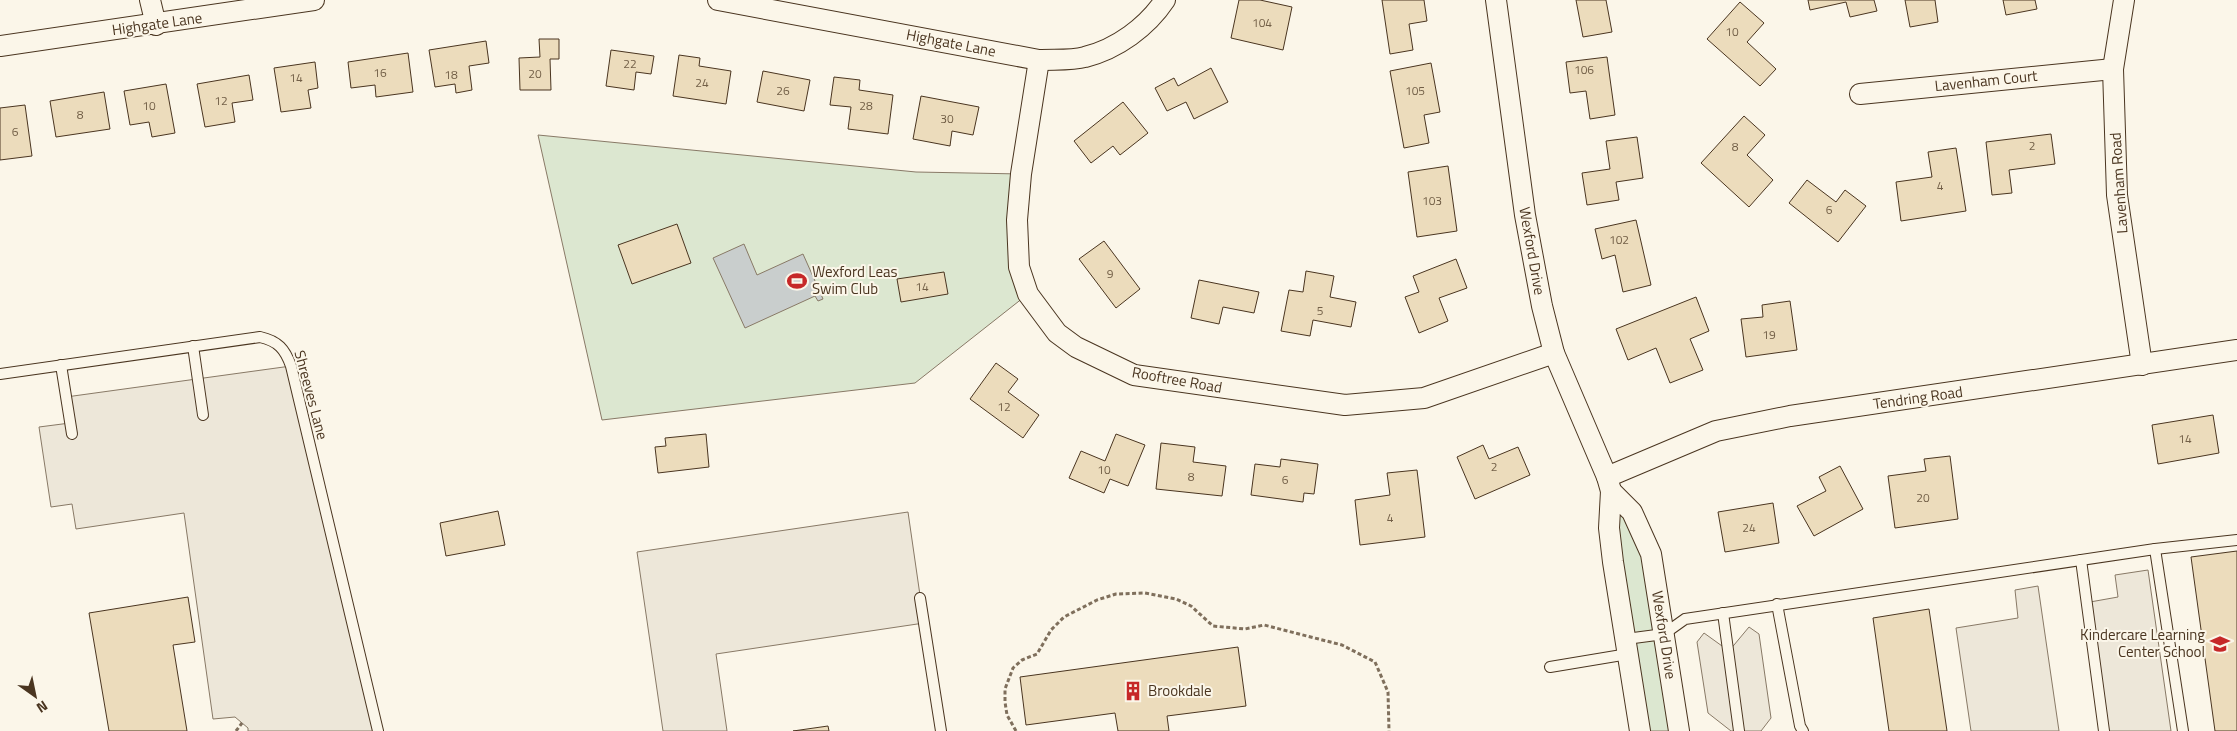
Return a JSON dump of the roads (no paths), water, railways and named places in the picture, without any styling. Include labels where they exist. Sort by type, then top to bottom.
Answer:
[{"type":"street","points":[[150,0],[156,25]]},
{"type":"street","name":"Highgate Lane","points":[[0,46],[156,25],[314,0]]},
{"type":"street","name":"Highgate Lane","points":[[718,0],[1039,60],[1085,58],[1126,40],[1154,16],[1165,0]]},
{"type":"street","name":"Wexford Drive","points":[[1496,0],[1525,215],[1542,306],[1554,353],[1609,484],[1632,512],[1650,554],[1680,731]]},
{"type":"street","name":"Lavenham Road","points":[[2124,0],[2113,69],[2117,195],[2142,365]]},
{"type":"street","name":"Rooftree Road","points":[[1039,60],[1021,174],[1017,220],[1019,268],[1028,294],[1056,333],[1076,348],[1134,376],[1345,405],[1424,398],[1554,353]]},
{"type":"street","name":"Lavenham Court","points":[[1860,94],[2113,69]]},
{"type":"street","name":"Tendring Road","points":[[1609,484],[1716,431],[1790,416],[2237,350]]},
{"type":"street","name":"Wexford Drive","points":[[1609,484],[1609,528],[1640,731]]},
{"type":"lane","name":"Shreeves Lane","points":[[0,374],[260,337],[270,339],[286,351],[378,731]]},
{"type":"lane","points":[[192,346],[203,415]]},
{"type":"lane","points":[[61,365],[72,434]]},
{"type":"lane","points":[[1550,668],[1664,634],[1685,619],[2155,548],[2237,540]]},
{"type":"lane","points":[[2155,548],[2183,731]]},
{"type":"lane","points":[[2081,560],[2104,731]]},
{"type":"lane","points":[[920,598],[941,731]]},
{"type":"lane","points":[[1777,604],[1800,726],[1804,731]]},
{"type":"lane","points":[[1723,613],[1739,731]]},
{"type":"place","name":"Wexford Leas Swim Club","points":[[797,281]]},
{"type":"place","name":"Kindercare Learning Center School","points":[[2220,644]]},
{"type":"place","name":"Brookdale","points":[[1133,691]]}]
